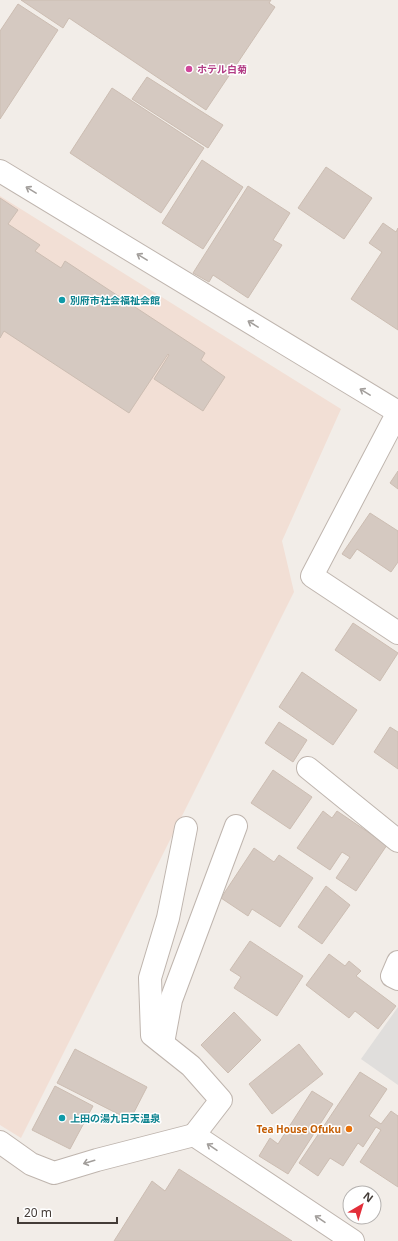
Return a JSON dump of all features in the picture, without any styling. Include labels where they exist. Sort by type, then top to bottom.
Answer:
[{"type":"street","points":[[0,171],[398,412],[312,576],[398,633]]},
{"type":"street","points":[[308,768],[398,841]]},
{"type":"street","points":[[163,1043],[171,1000],[236,826]]},
{"type":"street","points":[[0,1142],[31,1164],[54,1173],[97,1160],[194,1135],[221,1100],[191,1066],[152,1035],[150,978],[168,918],[186,828]]},
{"type":"street","points":[[398,962],[392,976],[398,979]]},
{"type":"street","points":[[194,1135],[353,1241]]},
{"type":"shaded area","points":[[0,196],[341,409],[282,541],[294,592],[21,1138],[0,1125]]},
{"type":"shaded area","points":[[398,1007],[398,1085],[361,1059]]},
{"type":"building","name":"ホテル白菊","points":[[21,0],[271,0],[269,3],[275,7],[206,110],[69,18],[63,28]]},
{"type":"building","points":[[18,4],[58,30],[0,119],[0,31]]},
{"type":"building","points":[[147,77],[223,125],[208,148],[132,99]]},
{"type":"building","points":[[112,88],[204,148],[161,213],[70,153]]},
{"type":"building","points":[[202,160],[243,187],[203,249],[162,223]]},
{"type":"building","points":[[326,167],[372,198],[344,239],[298,208]]},
{"type":"building","points":[[248,186],[290,213],[273,240],[282,245],[248,298],[213,275],[209,282],[193,273]]},
{"type":"building","name":"別府市社会福祉会館","points":[[0,198],[18,210],[8,224],[40,245],[35,251],[61,268],[65,261],[205,353],[201,360],[225,377],[203,411],[154,379],[169,355],[168,354],[129,413],[4,331],[0,338]]},
{"type":"building","points":[[383,223],[396,232],[398,228],[398,330],[351,299],[382,252],[369,243]]},
{"type":"building","points":[[398,471],[398,489],[390,483]]},
{"type":"building","points":[[370,513],[398,531],[398,562],[391,572],[357,549],[350,559],[342,554]]},
{"type":"building","points":[[353,623],[398,653],[380,681],[335,650]]},
{"type":"building","points":[[302,672],[357,710],[333,745],[279,707]]},
{"type":"building","points":[[279,722],[307,740],[293,762],[265,743]]},
{"type":"building","points":[[390,727],[398,732],[398,769],[374,752]]},
{"type":"building","points":[[273,770],[312,797],[290,829],[251,803]]},
{"type":"building","points":[[323,811],[332,818],[337,811],[387,845],[356,891],[336,878],[350,857],[342,852],[330,870],[297,848]]},
{"type":"building","points":[[254,848],[274,862],[279,855],[313,878],[280,927],[252,909],[248,916],[221,898]]},
{"type":"building","points":[[326,886],[350,905],[322,944],[298,927]]},
{"type":"building","points":[[250,941],[303,976],[277,1016],[234,988],[241,977],[230,970]]},
{"type":"building","points":[[329,954],[345,966],[349,961],[361,971],[356,976],[396,1006],[378,1029],[355,1011],[349,1018],[306,985]]},
{"type":"building","points":[[234,1012],[261,1040],[228,1073],[201,1045]]},
{"type":"building","points":[[299,1044],[323,1074],[272,1114],[249,1084]]},
{"type":"building","points":[[75,1049],[147,1087],[130,1120],[57,1083]]},
{"type":"building","name":"Tea House Ofuku","points":[[360,1072],[387,1089],[369,1116],[381,1124],[391,1111],[398,1116],[398,1187],[360,1162],[381,1130],[376,1127],[363,1147],[358,1143],[343,1166],[330,1158],[318,1176],[299,1163]]},
{"type":"building","name":"上田の湯九日天温泉","points":[[55,1086],[93,1106],[70,1149],[32,1130]]},
{"type":"building","points":[[312,1091],[333,1104],[288,1174],[259,1156],[270,1138],[278,1144]]},
{"type":"building","points":[[179,1169],[292,1241],[114,1241],[152,1181],[165,1191]]},
{"type":"place","name":"ホテル白菊","points":[[189,69]]},
{"type":"place","name":"別府市社会福祉会館","points":[[62,300]]},
{"type":"place","name":"上田の湯九日天温泉","points":[[62,1118]]},
{"type":"place","name":"Tea House Ofuku","points":[[349,1129]]}]
